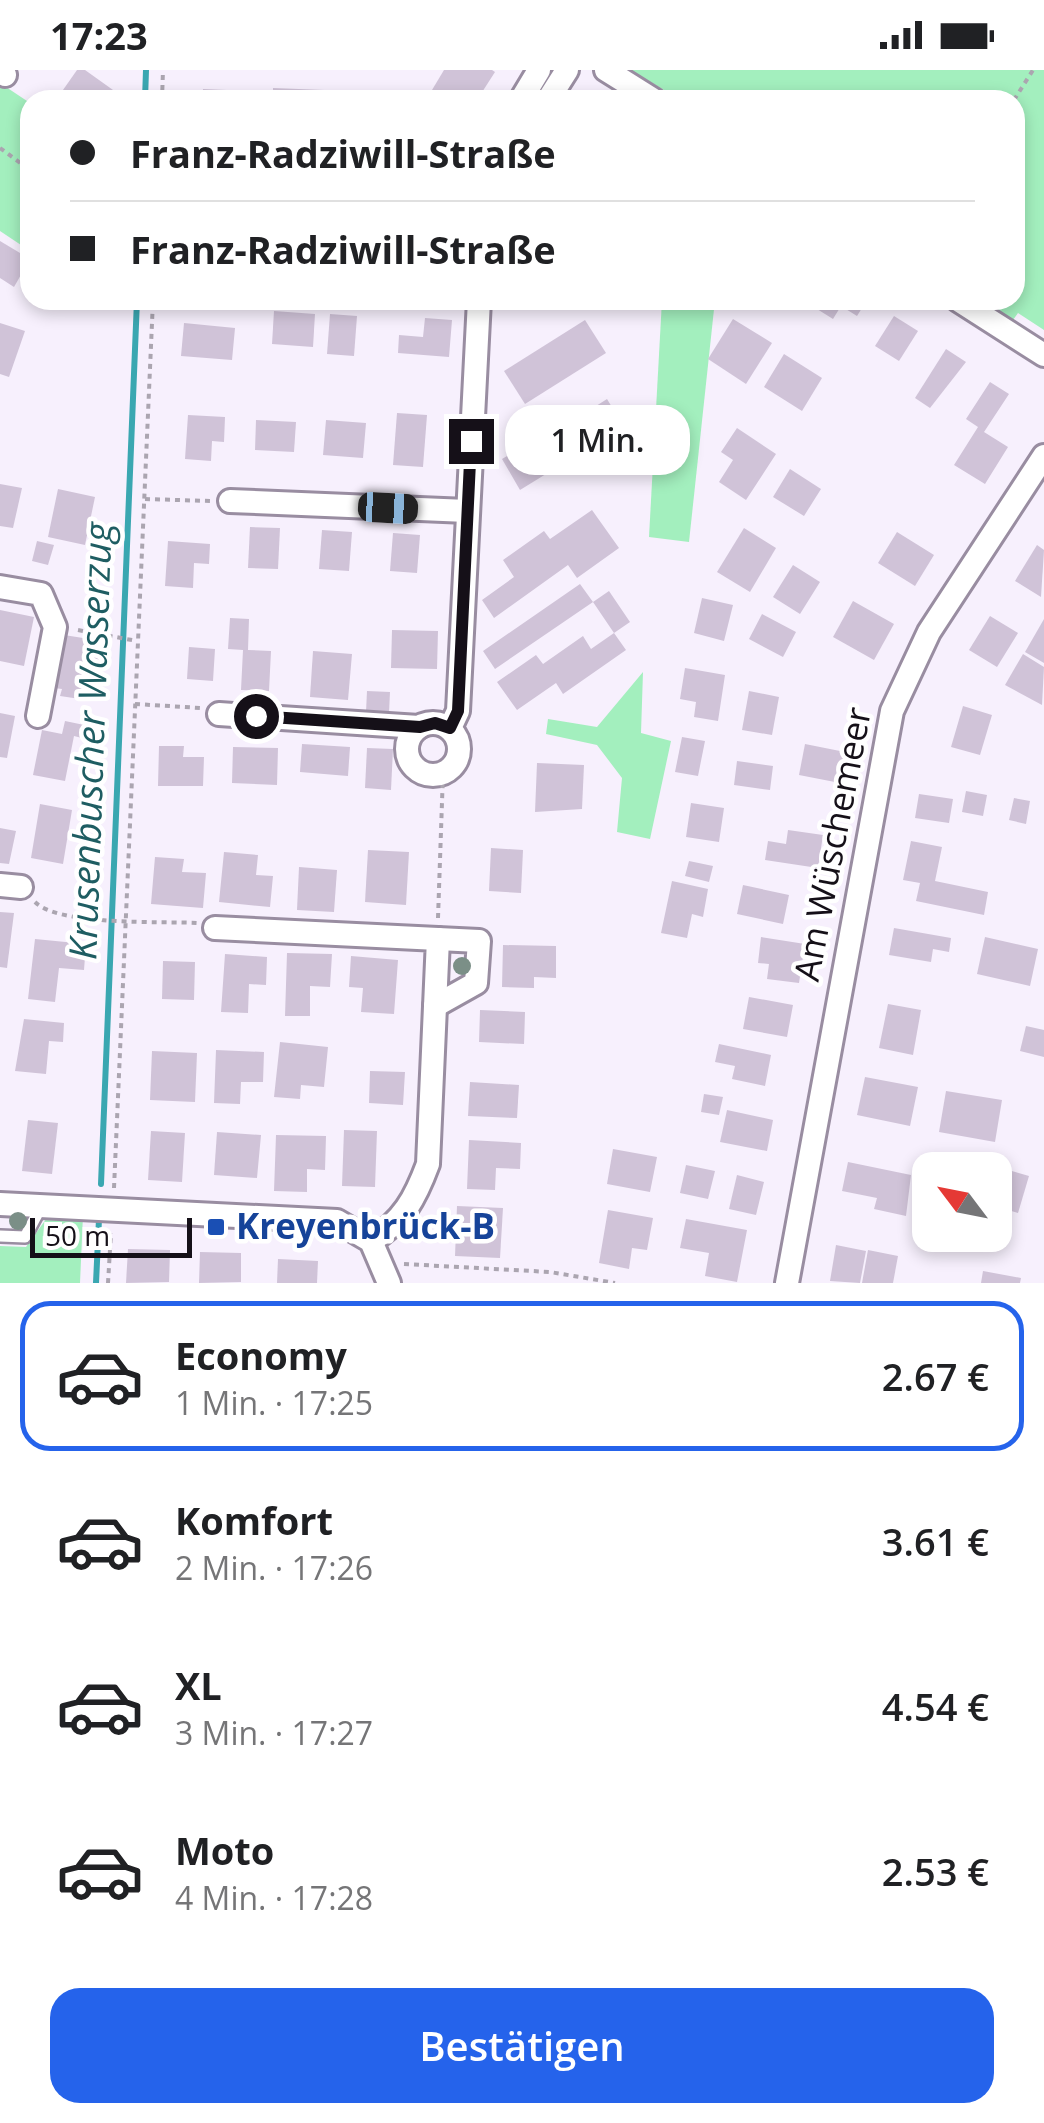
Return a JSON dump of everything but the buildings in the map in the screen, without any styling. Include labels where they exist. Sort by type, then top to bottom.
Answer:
[{"type":"street","points":[[606,70],[638,90]]},
{"type":"street","points":[[420,727],[409,739],[412,763],[426,774],[443,773],[459,753],[450,728],[458,711],[479,310]]},
{"type":"street","points":[[974,310],[1044,355]]},
{"type":"street","name":"Am Wüschemeer","points":[[787,1283],[892,711],[929,632],[1044,456]]},
{"type":"street","points":[[230,502],[467,511]]},
{"type":"street","points":[[0,587],[41,594],[54,627],[38,716]]},
{"type":"street","points":[[219,714],[420,727],[435,723],[450,728]]},
{"type":"street","points":[[216,928],[479,941],[476,983],[435,1006]]},
{"type":"street","points":[[371,1241],[394,1227],[415,1200],[428,1164],[438,939]]},
{"type":"street","points":[[0,1204],[337,1220],[371,1241],[386,1274]]},
{"type":"lane","points":[[0,1236],[26,1237],[41,1207]]},
{"type":"path","points":[[108,1283],[121,919],[151,310]]},
{"type":"path","points":[[142,499],[230,502]]},
{"type":"path","points":[[54,627],[114,634],[137,641]]},
{"type":"path","points":[[134,704],[208,708],[219,714]]},
{"type":"path","points":[[438,939],[443,773]]},
{"type":"path","points":[[10,886],[44,910],[98,918],[202,923],[216,928]]},
{"type":"path","points":[[386,1274],[550,1272],[614,1283]]},
{"type":"green space","points":[[630,70],[1044,70],[1044,330],[1018,313],[1013,320],[998,310],[1025,310],[1025,90],[664,90]]},
{"type":"green space","points":[[0,83],[20,96],[20,244],[0,231]]},
{"type":"green space","points":[[661,310],[714,310],[689,542],[649,537]]},
{"type":"green space","points":[[643,672],[641,733],[671,741],[650,839],[617,832],[622,778],[597,745],[546,734],[548,719],[597,727]]},
{"type":"green space","points":[[49,1215],[83,1215],[80,1283],[0,1283],[0,1246],[26,1247]]},
{"type":"waterway","name":"Krusenbuscher Wasserzug","points":[[145,90],[146,70]]},
{"type":"waterway","name":"Krusenbuscher Wasserzug","points":[[101,1184],[137,310]]},
{"type":"waterway","name":"Krusenbuscher Wasserzug","points":[[96,1283],[99,1219]]},
{"type":"place","name":"Kreyenbrück-B","points":[[216,1227]]},
{"type":"route","points":[[256,716],[406,723],[420,727],[435,723],[450,728],[458,711],[471,441]]}]
